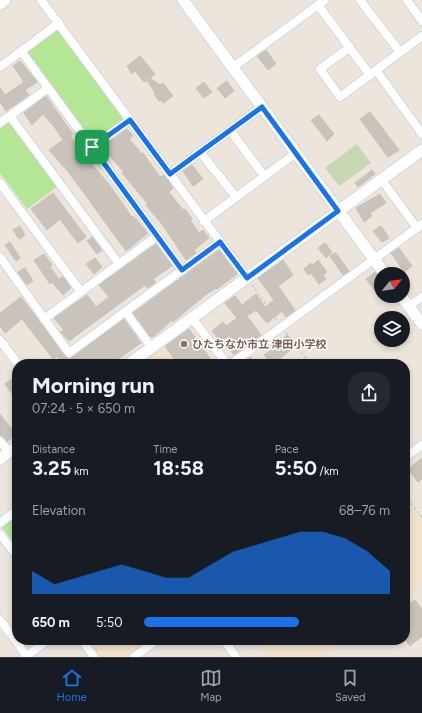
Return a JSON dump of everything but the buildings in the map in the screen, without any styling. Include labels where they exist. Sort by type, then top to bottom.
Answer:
[{"type":"street","points":[[0,4],[5,0]]},
{"type":"street","points":[[41,0],[247,278]]},
{"type":"street","points":[[183,0],[380,267]]},
{"type":"street","points":[[360,0],[400,52]]},
{"type":"street","points":[[407,0],[422,21]]},
{"type":"street","points":[[232,68],[321,2],[350,47],[422,134]]},
{"type":"street","points":[[0,67],[59,24]]},
{"type":"street","points":[[350,47],[320,69],[340,97],[422,36]]},
{"type":"street","points":[[21,51],[182,270]]},
{"type":"street","points":[[0,123],[48,88]]},
{"type":"street","points":[[170,174],[262,107]]},
{"type":"street","points":[[10,116],[119,264]]},
{"type":"street","points":[[92,147],[130,120]]},
{"type":"street","points":[[230,130],[264,176]]},
{"type":"street","points":[[136,359],[422,150]]},
{"type":"street","points":[[200,152],[236,197]]},
{"type":"street","points":[[204,220],[296,153]]},
{"type":"street","points":[[238,359],[420,226],[382,179]]},
{"type":"street","points":[[0,183],[81,292]]},
{"type":"street","points":[[44,318],[157,236]]},
{"type":"street","points":[[0,257],[69,353],[220,242]]},
{"type":"street","points":[[409,306],[422,297]]},
{"type":"street","points":[[407,303],[422,324]]},
{"type":"street","points":[[126,311],[152,348]]},
{"type":"street","points":[[192,318],[223,359]]},
{"type":"street","points":[[0,340],[14,359]]},
{"type":"street","points":[[0,441],[9,452]]},
{"type":"street","points":[[410,453],[422,445]]},
{"type":"street","points":[[0,523],[12,514]]},
{"type":"street","points":[[0,534],[12,550]]},
{"type":"street","points":[[0,620],[12,637]]},
{"type":"street","points":[[18,645],[26,656],[41,645]]},
{"type":"street","points":[[86,645],[94,657]]},
{"type":"street","points":[[134,657],[150,645]]},
{"type":"street","points":[[227,645],[235,656]]},
{"type":"path","points":[[61,359],[69,353]]},
{"type":"path","points":[[410,502],[422,518]]},
{"type":"shaded area","name":"ひたちなか市立 津田小学校","points":[[189,324],[214,359],[144,359]]},
{"type":"shaded area","points":[[410,505],[422,522],[422,583],[410,592]]},
{"type":"shaded area","points":[[90,645],[146,645],[130,657],[98,657]]},
{"type":"shaded area","points":[[259,645],[339,645],[323,657],[267,657]]},
{"type":"green space","points":[[56,29],[125,119],[94,142],[25,50]]},
{"type":"green space","points":[[9,119],[58,186],[27,209],[0,173],[0,125]]},
{"type":"green space","points":[[357,144],[371,163],[339,186],[325,168]]},
{"type":"green space","points":[[12,517],[12,540],[1,526]]},
{"type":"place","name":"ひたちなか市立 津田小学校","points":[[184,344]]},
{"type":"route","points":[[262,107],[338,211],[247,278],[220,242],[182,270],[92,147],[130,120],[170,174],[262,107]]}]
